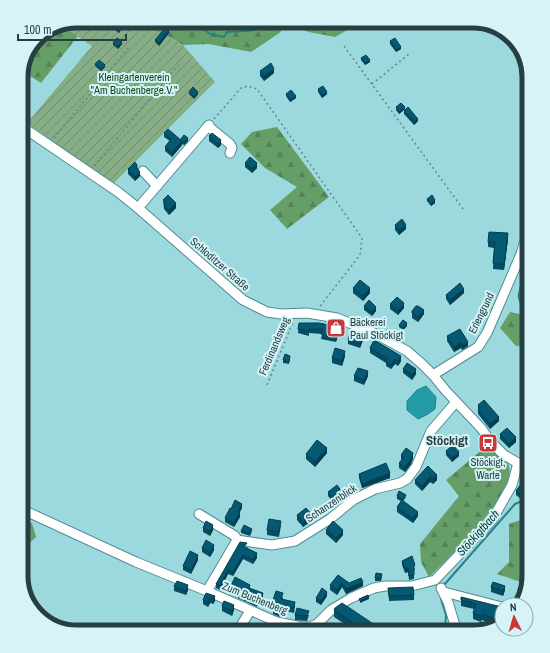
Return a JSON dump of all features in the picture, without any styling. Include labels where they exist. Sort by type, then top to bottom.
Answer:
[{"type":"street","points":[[138,208],[208,126],[230,144],[232,148],[230,153]]},
{"type":"street","name":"Schloditzer Straße","points":[[28,131],[89,172],[138,208],[243,300],[267,312],[318,314],[337,318],[374,334],[407,351],[433,375],[504,455],[518,463],[522,463]]},
{"type":"street","points":[[143,171],[157,186]]},
{"type":"street","name":"Erlengrund","points":[[433,375],[478,347],[486,333],[522,251]]},
{"type":"street","name":"Schanzenblick","points":[[236,540],[272,545],[295,541],[330,520],[353,500],[375,489],[400,483],[407,479],[416,467],[430,431],[456,402]]},
{"type":"street","points":[[455,625],[444,592],[435,580],[492,520],[512,486],[518,463]]},
{"type":"street","name":"Zum Buchenberg","points":[[28,512],[136,562],[207,591],[250,611],[277,622],[292,625]]},
{"type":"street","points":[[199,514],[235,536],[236,540],[207,591]]},
{"type":"street","name":"Zum Buchenberg","points":[[314,625],[317,624],[331,610],[351,598],[374,588],[385,586],[412,586],[435,580]]},
{"type":"street","points":[[444,592],[494,605]]},
{"type":"street","points":[[241,625],[250,611]]},
{"type":"path","points":[[344,46],[463,209]]},
{"type":"path","points":[[49,145],[130,47]]},
{"type":"path","points":[[372,84],[409,54]]},
{"type":"path","points":[[89,172],[180,63]]},
{"type":"path","points":[[208,126],[241,88],[248,86],[257,89],[362,238],[360,256],[321,304],[318,314]]},
{"type":"path","name":"Ferdinandsweg","points":[[267,384],[296,314]]},
{"type":"green space","name":"Kleingartenverein \"Am Buchenberge.V.\"","points":[[77,28],[146,28],[166,35],[183,45],[215,82],[113,184],[28,124],[28,122],[92,46],[68,30]]},
{"type":"green space","points":[[146,28],[284,28],[278,34],[251,52],[209,44],[183,45],[166,35]]},
{"type":"green space","points":[[296,28],[351,28],[335,37]]},
{"type":"green space","points":[[68,29],[78,36],[41,83],[28,75],[32,58],[42,42],[50,36]]},
{"type":"green space","points":[[277,127],[329,197],[287,229],[270,210],[297,187],[265,168],[241,144],[252,132]]},
{"type":"green space","points":[[510,312],[522,315],[522,346],[516,346],[500,328]]},
{"type":"green space","points":[[488,445],[508,464],[509,476],[504,491],[480,524],[451,556],[429,577],[421,562],[420,544],[459,496],[446,480]]},
{"type":"green space","points":[[522,519],[521,582],[497,574],[509,562],[509,524]]},
{"type":"green space","points":[[28,522],[32,523],[36,537],[28,544]]},
{"type":"water","points":[[522,279],[522,304],[520,303],[518,296]]},
{"type":"water","points":[[426,386],[436,397],[435,409],[418,419],[407,410],[407,401],[417,390]]},
{"type":"building","points":[[165,28],[169,30],[159,43],[155,40]]},
{"type":"building","points":[[117,38],[122,41],[118,47],[113,43]]},
{"type":"building","points":[[395,38],[401,47],[396,50],[390,41]]},
{"type":"building","points":[[366,55],[370,60],[365,63],[361,58]]},
{"type":"building","points":[[99,60],[105,65],[101,69],[95,64]]},
{"type":"building","points":[[271,63],[274,69],[264,76],[260,71]]},
{"type":"building","points":[[323,86],[327,92],[322,95],[318,89]]},
{"type":"building","points":[[193,87],[198,92],[194,97],[189,92]]},
{"type":"building","points":[[291,90],[296,96],[290,100],[286,94]]},
{"type":"building","points":[[401,103],[405,107],[399,112],[396,107]]},
{"type":"building","points":[[408,107],[418,119],[414,122],[404,111]]},
{"type":"building","points":[[168,129],[182,141],[172,153],[165,147],[171,139],[164,133]]},
{"type":"building","points":[[212,133],[221,140],[218,144],[209,136]]},
{"type":"building","points":[[184,135],[188,138],[184,143],[180,140]]},
{"type":"building","points":[[250,157],[257,163],[252,169],[245,163]]},
{"type":"building","points":[[135,162],[140,172],[135,177],[128,169]]},
{"type":"building","points":[[168,195],[176,203],[169,210],[164,205],[166,203],[163,200]]},
{"type":"building","points":[[432,195],[435,200],[431,204],[427,199]]},
{"type":"building","points":[[402,219],[406,225],[399,230],[395,225]]},
{"type":"building","points":[[489,232],[508,233],[504,265],[493,263],[495,242],[488,242]]},
{"type":"building","points":[[360,280],[370,288],[363,296],[353,288]]},
{"type":"building","points":[[460,283],[464,289],[450,300],[446,295]]},
{"type":"building","points":[[397,297],[404,303],[398,311],[390,304]]},
{"type":"building","points":[[369,300],[376,307],[372,312],[364,306]]},
{"type":"building","points":[[416,306],[424,310],[418,317],[412,313]]},
{"type":"building","points":[[403,320],[407,323],[403,328],[399,325]]},
{"type":"building","points":[[299,323],[319,323],[339,327],[336,338],[321,334],[323,329],[309,329],[309,331],[298,329]]},
{"type":"building","points":[[460,329],[468,342],[462,345],[461,343],[454,347],[447,336]]},
{"type":"building","points":[[351,331],[363,335],[360,344],[348,339]]},
{"type":"building","points":[[374,340],[401,356],[398,361],[395,359],[391,365],[386,362],[388,359],[370,348]]},
{"type":"building","points":[[335,348],[345,351],[342,361],[332,358]]},
{"type":"building","points":[[285,354],[290,356],[289,362],[283,360]]},
{"type":"building","points":[[407,363],[416,369],[412,375],[403,369]]},
{"type":"building","points":[[358,368],[368,371],[364,380],[354,376]]},
{"type":"building","points":[[484,400],[499,417],[490,424],[478,410],[480,408],[478,405]]},
{"type":"building","points":[[507,428],[516,437],[509,444],[500,434]]},
{"type":"building","points":[[317,440],[327,448],[315,462],[306,454]]},
{"type":"building","points":[[453,445],[459,452],[452,458],[446,451]]},
{"type":"building","points":[[406,448],[413,453],[411,459],[405,467],[399,463],[404,457],[401,455]]},
{"type":"building","points":[[386,463],[390,473],[362,484],[359,474]]},
{"type":"building","points":[[428,466],[437,475],[433,479],[430,477],[422,486],[415,480]]},
{"type":"building","points":[[522,483],[522,495],[516,491]]},
{"type":"building","points":[[337,485],[342,492],[334,499],[328,492]]},
{"type":"building","points":[[399,491],[406,495],[403,500],[397,496]]},
{"type":"building","points":[[235,500],[242,504],[238,512],[240,513],[234,523],[225,518]]},
{"type":"building","points":[[402,500],[418,512],[413,519],[397,507]]},
{"type":"building","points":[[306,508],[312,515],[303,523],[297,515]]},
{"type":"building","points":[[269,519],[281,521],[279,532],[267,530]]},
{"type":"building","points":[[206,521],[213,525],[210,531],[203,528]]},
{"type":"building","points":[[333,521],[343,530],[336,538],[326,530]]},
{"type":"building","points":[[244,525],[252,529],[250,533],[241,531]]},
{"type":"building","points":[[206,540],[214,545],[210,553],[202,548]]},
{"type":"building","points":[[240,542],[247,543],[244,547],[257,553],[253,560],[243,555],[233,572],[228,570],[220,586],[216,584]]},
{"type":"building","points":[[190,551],[198,555],[191,570],[183,566]]},
{"type":"building","points":[[412,556],[415,565],[414,575],[409,576],[408,568],[405,569],[402,561]]},
{"type":"building","points":[[376,573],[382,574],[381,578],[375,578]]},
{"type":"building","points":[[338,575],[349,583],[361,578],[363,582],[346,589],[342,583],[337,590],[330,585]]},
{"type":"building","points":[[235,577],[250,585],[249,588],[263,593],[261,600],[258,600],[257,602],[229,590]]},
{"type":"building","points":[[177,581],[188,585],[186,591],[174,586]]},
{"type":"building","points":[[493,582],[505,586],[503,591],[491,587]]},
{"type":"building","points":[[413,587],[414,595],[389,596],[388,588]]},
{"type":"building","points":[[322,588],[327,592],[321,601],[316,598]]},
{"type":"building","points":[[276,591],[283,593],[281,599],[295,602],[294,608],[282,606],[280,612],[273,609],[275,604],[272,603]]},
{"type":"building","points":[[206,593],[215,596],[213,599],[210,598],[208,602],[203,600]]},
{"type":"building","points":[[368,595],[369,597],[360,601],[359,599]]},
{"type":"building","points":[[461,597],[494,605],[494,619],[482,614],[481,616],[473,613],[476,604],[461,600]]},
{"type":"building","points":[[224,601],[234,605],[232,611],[222,606]]},
{"type":"building","points":[[342,603],[375,625],[356,625],[334,610]]},
{"type":"building","points":[[297,608],[309,611],[307,616],[295,615]]},
{"type":"waterway","points":[[203,28],[210,34],[224,37],[227,32],[249,31],[261,28]]},
{"type":"waterway","name":"Stöckigtbach","points":[[444,585],[515,504],[522,501]]},
{"type":"waterway","name":"Stöckigtbach","points":[[441,599],[446,615],[445,625]]},
{"type":"place","name":"Bäckerei Paul Stöckigt","points":[[336,328]]},
{"type":"place","name":"Stöckigt, Warte","points":[[488,443]]},
{"type":"district","name":"Stöckigt","points":[[447,440]]}]
